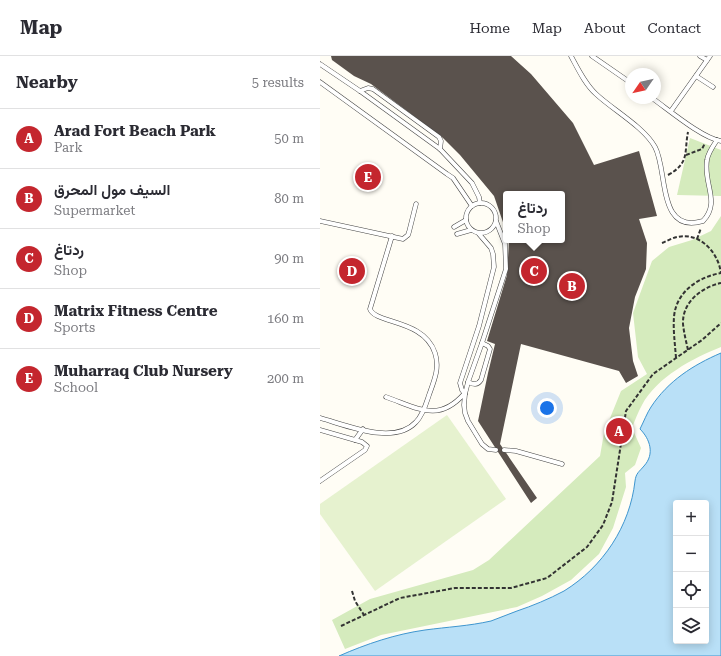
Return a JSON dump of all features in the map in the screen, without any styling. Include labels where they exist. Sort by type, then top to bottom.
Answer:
[{"type":"lane","points":[[572,56],[590,88],[651,141],[658,152],[669,205],[676,218],[690,223],[697,223],[708,217],[713,205],[708,179],[707,161],[719,140],[700,131],[661,104]]},
{"type":"lane","points":[[592,56],[625,79]]},
{"type":"lane","points":[[700,56],[707,60]]},
{"type":"lane","points":[[671,111],[710,56]]},
{"type":"lane","points":[[320,64],[440,149],[472,183],[479,197],[480,203]]},
{"type":"lane","points":[[696,76],[713,87]]},
{"type":"lane","points":[[320,82],[453,178],[472,206]]},
{"type":"lane","points":[[360,91],[368,88],[373,89],[439,137],[441,141],[440,149]]},
{"type":"lane","points":[[465,394],[460,383],[479,326],[494,266],[491,248],[479,234],[468,227],[466,220],[467,212],[472,206],[480,203],[488,205],[492,208],[496,216],[496,221],[503,236]]},
{"type":"lane","points":[[320,221],[400,239],[408,235],[416,204]]},
{"type":"lane","points":[[454,226],[466,220]]},
{"type":"lane","points":[[479,234],[488,232],[492,229],[496,221]]},
{"type":"lane","points":[[457,234],[471,230]]},
{"type":"lane","points":[[320,418],[384,434],[393,434],[416,422],[424,410],[437,369],[435,352],[420,332],[413,328],[374,315],[370,309],[392,236]]},
{"type":"lane","points":[[496,450],[488,449],[482,444],[468,422],[465,413],[465,394],[506,269],[505,243]]},
{"type":"lane","points":[[468,382],[475,384],[481,380],[490,349],[482,343]]},
{"type":"lane","points":[[386,397],[424,410],[436,412],[449,408],[465,394]]},
{"type":"lane","points":[[355,440],[363,429]]},
{"type":"lane","points":[[320,430],[362,442],[367,446],[365,450],[320,481]]},
{"type":"lane","points":[[504,450],[516,451],[562,464]]},
{"type":"path","points":[[663,178],[678,170],[686,155],[687,136]]},
{"type":"path","points":[[686,155],[702,149]]},
{"type":"path","points":[[696,239],[703,221]]},
{"type":"path","points":[[662,243],[684,236],[704,243],[714,253],[720,266],[721,273],[707,276],[696,282],[686,291],[678,302],[674,315],[676,358]]},
{"type":"path","points":[[688,350],[683,323],[685,311],[691,300],[700,292],[710,286],[721,283]]},
{"type":"path","points":[[342,626],[400,598],[455,588],[511,588],[547,578],[587,547],[603,525],[612,502],[626,411],[653,374],[702,340],[721,323]]},
{"type":"path","points":[[352,591],[355,601],[364,615]]},
{"type":"green space","points":[[690,138],[721,150],[721,196],[677,195]]},
{"type":"green space","points":[[721,216],[721,347],[688,363],[666,377],[642,405],[632,428],[641,448],[635,465],[625,473],[626,487],[613,528],[599,554],[571,580],[542,596],[517,607],[381,635],[345,649],[332,620],[370,599],[473,570],[489,560],[600,456],[604,433],[621,391],[647,374],[638,357],[633,313],[652,261],[669,247],[692,240],[711,231]]},
{"type":"green space","points":[[447,415],[506,499],[375,591],[320,514],[320,504]]},
{"type":"water","points":[[721,353],[721,656],[339,656],[360,647],[403,634],[491,621],[546,600],[564,591],[578,581],[602,558],[621,529],[632,498],[636,476],[649,457],[649,442],[640,429],[650,409],[665,389],[682,375]]},
{"type":"building","points":[[331,56],[511,56],[531,74],[573,123],[594,165],[639,151],[657,216],[639,219],[647,243],[646,269],[635,297],[629,328],[633,361],[638,376],[626,383],[619,371],[521,344],[500,444],[537,498],[531,503],[478,421],[495,344],[487,341],[507,275],[509,243],[565,243],[565,191],[503,191],[503,222],[494,196],[460,155],[443,138],[371,84],[354,76],[332,60]]},
{"type":"place","name":"Muharraq Club Nursery","points":[[368,177]]},
{"type":"place","name":"Matrix Fitness Centre","points":[[352,271]]},
{"type":"place","name":"ردتاغ","points":[[534,271]]},
{"type":"place","name":"السيف مول المحرق","points":[[572,286]]},
{"type":"place","name":"Arad Fort Beach Park","points":[[619,431]]}]
